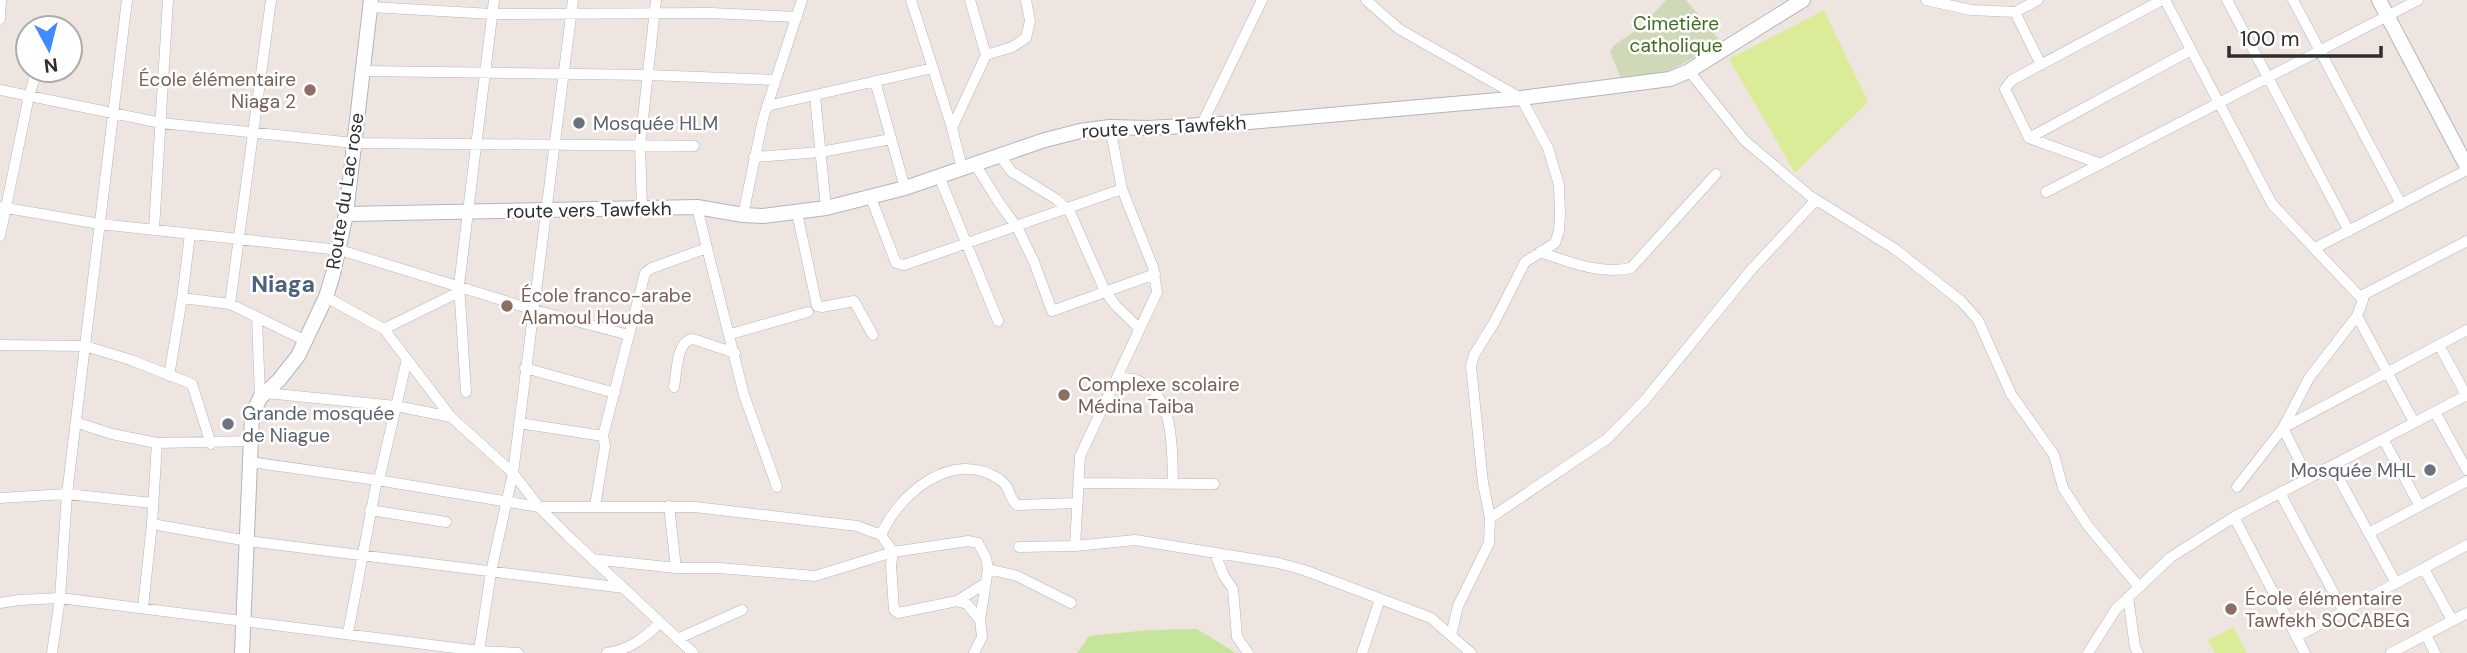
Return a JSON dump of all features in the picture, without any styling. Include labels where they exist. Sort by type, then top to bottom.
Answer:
[{"type":"street","points":[[0,19],[1,0]]},
{"type":"street","points":[[52,653],[85,346],[127,0]]},
{"type":"street","points":[[154,229],[168,0]]},
{"type":"street","points":[[230,304],[271,0]]},
{"type":"street","points":[[466,392],[459,289],[494,0]]},
{"type":"street","points":[[483,652],[491,572],[513,473],[573,0]]},
{"type":"street","points":[[642,208],[640,145],[656,0]]},
{"type":"street","points":[[743,215],[766,106],[802,0]]},
{"type":"street","points":[[911,0],[952,128],[969,166],[1017,226],[1052,311],[1155,274]]},
{"type":"street","points":[[952,128],[986,55],[970,0]]},
{"type":"street","points":[[986,55],[1013,47],[1026,38],[1030,21],[1026,0]]},
{"type":"street","points":[[1201,126],[1262,0]]},
{"type":"street","points":[[1366,0],[1399,29],[1521,98],[1548,148],[1559,185],[1559,231],[1555,243],[1525,262],[1496,321],[1474,355],[1471,366],[1483,484],[1490,518],[1489,543],[1458,606],[1451,635]]},
{"type":"street","name":"route vers Tawfekh","points":[[346,214],[697,207],[743,215],[797,213],[871,198],[1045,140],[1080,131],[1110,127],[1201,126],[1521,98],[1670,79],[1689,71],[1803,0]]},
{"type":"street","points":[[1926,0],[2015,12],[2034,1]]},
{"type":"street","points":[[2101,164],[2029,138],[2005,89],[2012,80],[2163,0],[2272,204],[2361,296],[2363,304],[2357,316],[2309,378],[2283,428],[2237,487]]},
{"type":"street","points":[[2227,0],[2349,231]]},
{"type":"street","points":[[2293,0],[2400,204]]},
{"type":"street","points":[[2315,248],[2467,168],[2379,0]]},
{"type":"street","points":[[2046,192],[2418,0]]},
{"type":"street","points":[[371,4],[492,14],[711,13],[797,17]]},
{"type":"street","name":"Route du Lac rose","points":[[242,653],[252,415],[263,396],[289,369],[306,341],[326,297],[340,250],[371,4]]},
{"type":"street","points":[[2015,12],[2041,65]]},
{"type":"street","points":[[2029,138],[2191,50]]},
{"type":"street","points":[[766,106],[933,68]]},
{"type":"street","points":[[363,71],[647,75],[774,80]]},
{"type":"street","points":[[1689,71],[1744,140],[1816,200],[1895,249],[1961,301],[1978,320],[2011,394],[2054,455],[2063,488],[2088,526],[2139,587]]},
{"type":"street","points":[[875,81],[905,188]]},
{"type":"street","points":[[0,236],[3,208],[33,84]]},
{"type":"street","points":[[0,90],[161,123],[354,143],[694,146]]},
{"type":"street","points":[[815,96],[826,208]]},
{"type":"street","points":[[1075,546],[1080,456],[1157,292],[1155,274],[1122,189],[1110,127]]},
{"type":"street","points":[[754,158],[821,152],[891,139]]},
{"type":"street","points":[[999,155],[1012,172],[1070,212],[1105,291],[1140,329]]},
{"type":"street","points":[[1540,252],[1598,269],[1631,268],[1716,174]]},
{"type":"street","points":[[939,176],[998,321]]},
{"type":"street","points":[[871,198],[896,263],[915,263],[1122,189]]},
{"type":"street","points":[[1490,518],[1607,439],[1645,400],[1751,270],[1816,200]]},
{"type":"street","points":[[697,207],[744,395],[777,487]]},
{"type":"street","points":[[3,208],[100,224],[340,250],[459,289],[629,335]]},
{"type":"street","points":[[797,213],[817,306],[854,301],[873,335]]},
{"type":"street","points":[[169,376],[190,234]]},
{"type":"street","points":[[2361,296],[2467,241]]},
{"type":"street","points":[[595,506],[605,446],[603,436],[645,273],[707,248]]},
{"type":"street","points":[[384,329],[459,289]]},
{"type":"street","points":[[326,297],[384,329],[451,417],[513,473],[540,507],[592,559],[693,653]]},
{"type":"street","points":[[182,299],[230,304],[306,341]]},
{"type":"street","points":[[730,334],[808,312]]},
{"type":"street","points":[[2357,316],[2414,422]]},
{"type":"street","points":[[257,317],[263,396],[396,406],[451,417]]},
{"type":"street","points":[[2283,428],[2467,330]]},
{"type":"street","points":[[674,387],[682,345],[687,340],[693,339],[735,353]]},
{"type":"street","points":[[0,345],[85,346],[131,360],[195,387],[211,444]]},
{"type":"street","points":[[2088,653],[2116,609],[2171,558],[2234,517],[2467,395],[2439,345]]},
{"type":"street","points":[[348,633],[370,510],[407,359]]},
{"type":"street","points":[[525,368],[615,393]]},
{"type":"street","points":[[1117,377],[1137,379],[1160,398],[1172,448],[1173,483]]},
{"type":"street","points":[[2435,412],[2467,470]]},
{"type":"street","points":[[78,423],[112,434],[157,443],[211,444],[251,441]]},
{"type":"street","points":[[519,423],[603,436]]},
{"type":"street","points":[[2283,428],[2308,478]]},
{"type":"street","points":[[2383,439],[2420,506]]},
{"type":"street","points":[[143,607],[157,443]]},
{"type":"street","points":[[251,462],[540,507],[695,507],[856,526],[881,534],[893,552],[891,565],[894,610],[898,613],[957,601],[986,583]]},
{"type":"street","points":[[2332,466],[2396,583]]},
{"type":"street","points":[[881,534],[915,488],[950,471],[973,468],[997,478],[1010,488],[1013,502],[1017,505],[1077,503]]},
{"type":"street","points":[[2369,533],[2467,481]]},
{"type":"street","points":[[1079,483],[1214,484]]},
{"type":"street","points":[[2280,493],[2344,612]]},
{"type":"street","points":[[0,498],[68,495],[152,503]]},
{"type":"street","points":[[669,506],[676,568]]},
{"type":"street","points":[[370,510],[446,522]]},
{"type":"street","points":[[2234,517],[2305,653]]},
{"type":"street","points":[[152,524],[248,541],[625,588]]},
{"type":"street","points":[[1019,547],[1075,546],[1135,540],[1278,563],[1304,570],[1431,618],[1471,653]]},
{"type":"street","points":[[592,559],[676,568],[719,568],[815,576],[893,552],[968,541],[978,543],[988,569],[980,620],[982,637],[974,653]]},
{"type":"street","points":[[2297,637],[2467,545]]},
{"type":"street","points":[[1215,554],[1233,589],[1237,637],[1248,653]]},
{"type":"street","points":[[988,569],[1017,576],[1071,603]]},
{"type":"street","points":[[2424,569],[2452,620]]},
{"type":"street","points":[[2128,597],[2138,653]]},
{"type":"street","points":[[0,603],[60,598],[483,652],[518,653]]},
{"type":"street","points":[[1362,653],[1380,599]]},
{"type":"street","points":[[957,601],[967,604],[980,620]]},
{"type":"street","points":[[677,639],[742,610]]},
{"type":"street","points":[[2391,653],[2467,613]]},
{"type":"street","points":[[613,653],[641,641],[660,623]]},
{"type":"street","points":[[2426,635],[2435,653]]},
{"type":"green space","name":"Cimetière catholique","points":[[1666,0],[1686,0],[1722,43],[1661,75],[1622,80],[1610,52],[1613,46],[1642,26]]},
{"type":"green space","points":[[1824,10],[1868,102],[1795,173],[1729,59]]},
{"type":"green space","points":[[2233,627],[2247,653],[2215,653],[2208,640]]},
{"type":"green space","points":[[1197,629],[1236,653],[1077,653],[1089,636],[1149,630]]},
{"type":"place","name":"École élémentaire Niaga 2","points":[[310,90]]},
{"type":"place","name":"Mosquée HLM","points":[[579,123]]},
{"type":"place","name":"École franco-arabe Alamoul Houda","points":[[507,306]]},
{"type":"place","name":"Complexe scolaire Médina Taiba","points":[[1064,395]]},
{"type":"place","name":"Grande mosquée de Niague","points":[[228,424]]},
{"type":"place","name":"Mosquée MHL","points":[[2430,470]]},
{"type":"place","name":"École élémentaire Tawfekh SOCABEG","points":[[2231,609]]},
{"type":"district","name":"Niaga","points":[[283,284]]}]
